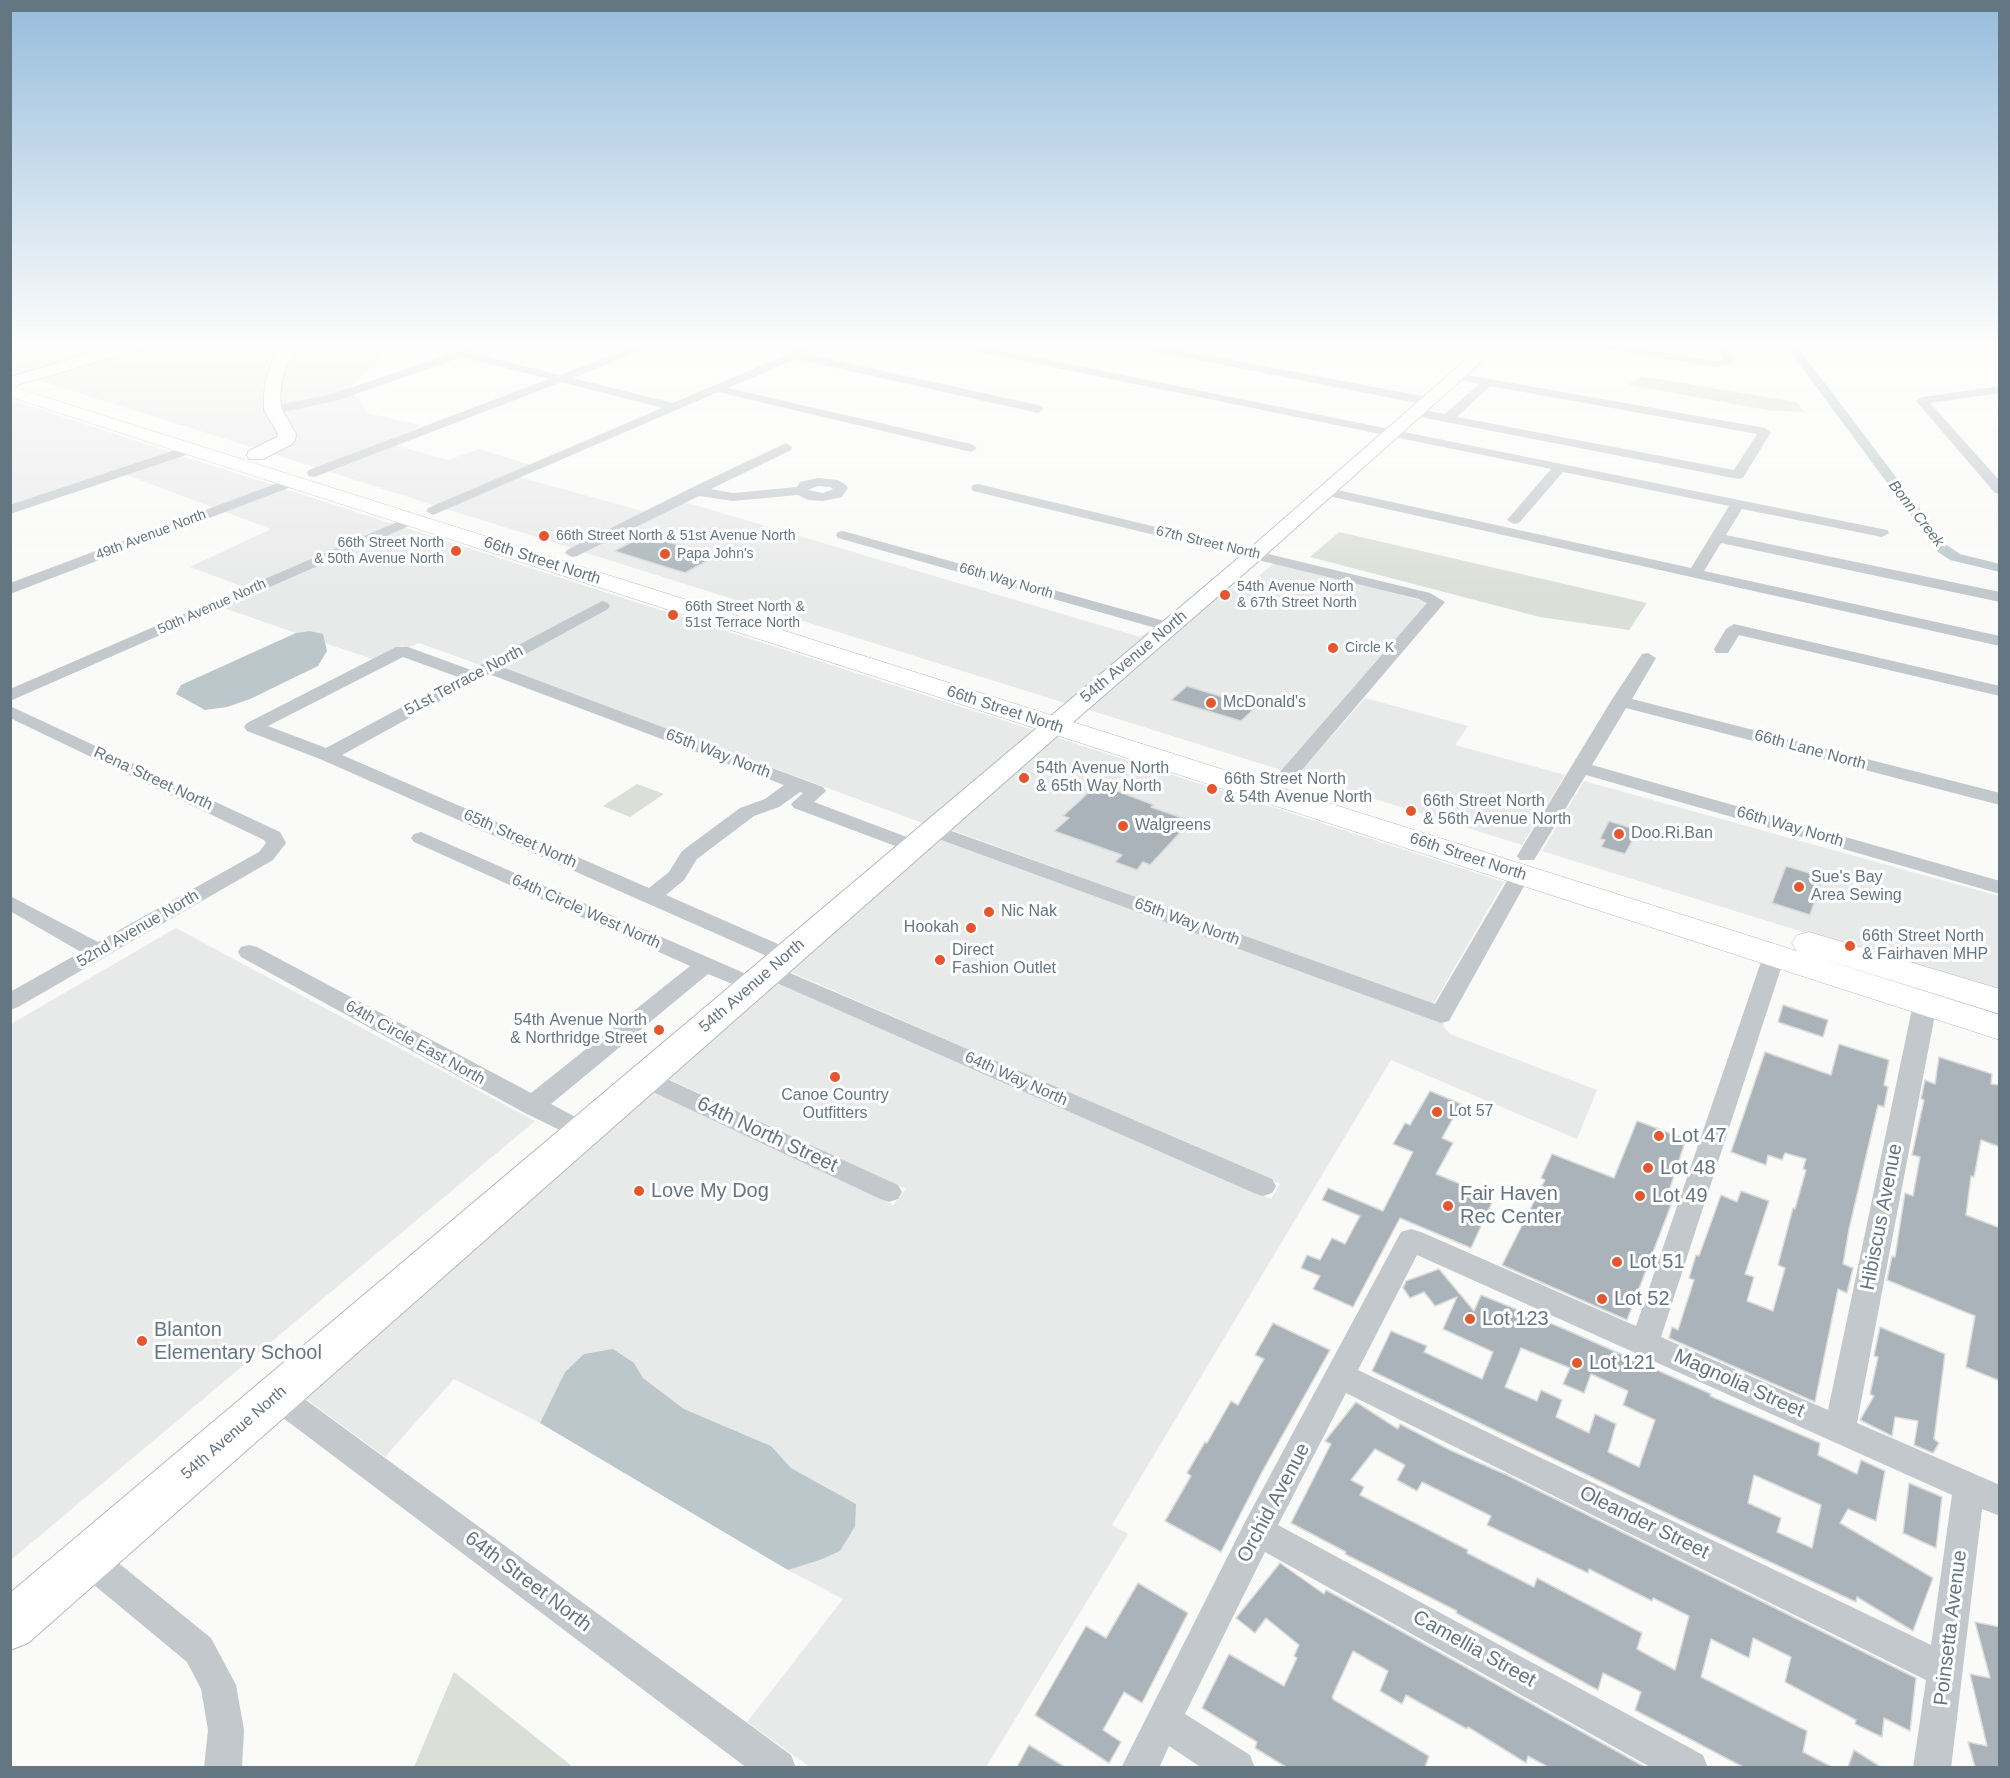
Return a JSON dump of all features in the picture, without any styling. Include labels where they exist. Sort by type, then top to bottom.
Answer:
[{"type":"main road","points":[[135,428],[291,482],[341,497],[367,497],[423,515]]},
{"type":"main road","name":"66th Street North","points":[[164,428],[314,473],[423,515],[1062,718],[1284,779],[1774,956],[2000,1028]]},
{"type":"main road","points":[[190,448],[211,448],[255,460],[265,458],[286,440],[287,434],[283,428]]},
{"type":"main road","name":"54th Avenue North","points":[[10,1626],[1255,554],[1396,428]]},
{"type":"main road","name":"66th Street North","points":[[423,515],[531,540],[569,561]]},
{"type":"main road","name":"66th Street North","points":[[779,628],[860,644],[1338,816],[1378,819],[1508,856],[1525,865],[1739,922],[2000,1002]]},
{"type":"main road","points":[[1912,1000],[1930,995],[2000,1015]]},
{"type":"street","points":[[314,473],[432,428]]},
{"type":"street","name":"50th Avenue North","points":[[10,696],[625,428]]},
{"type":"street","points":[[885,428],[971,448]]},
{"type":"street","points":[[1366,428],[1882,533]]},
{"type":"street","points":[[1499,428],[1738,475],[1765,432],[1743,428]]},
{"type":"street","points":[[1946,428],[2000,490]]},
{"type":"street","points":[[569,561],[696,491],[786,447]]},
{"type":"street","points":[[10,510],[190,448]]},
{"type":"street","points":[[1514,520],[1561,466]]},
{"type":"street","name":"49th Avenue North","points":[[10,589],[291,482]]},
{"type":"street","name":"67th Street North","points":[[978,488],[1255,554],[1424,596],[1437,602],[1284,779]]},
{"type":"street","points":[[696,491],[733,497],[801,491]]},
{"type":"street","points":[[1324,491],[2000,641]]},
{"type":"street","points":[[1695,574],[1737,505]]},
{"type":"street","name":"66th Way North","points":[[843,535],[1169,627]]},
{"type":"street","points":[[1718,538],[2000,597]]},
{"type":"street","name":"51st Terrace North","points":[[327,755],[602,606]]},
{"type":"street","points":[[1722,649],[1734,629],[2000,691]]},
{"type":"street","name":"65th Way North","points":[[253,727],[402,651],[480,672],[816,791],[801,804],[923,838],[1441,1015],[1525,865]]},
{"type":"street","points":[[1525,865],[1580,766],[1648,658]]},
{"type":"street","name":"66th Lane North","points":[[1620,701],[2000,799]]},
{"type":"street","name":"Rena Street North","points":[[10,711],[273,836],[276,843],[266,856]]},
{"type":"street","name":"65th Street North","points":[[253,727],[327,755],[651,897],[769,971]]},
{"type":"street","name":"66th Way North","points":[[1580,766],[2000,888]]},
{"type":"street","points":[[651,897],[677,876],[689,855],[747,812],[772,803],[798,784]]},
{"type":"street","name":"64th Circle West North","points":[[421,838],[705,965],[769,971]]},
{"type":"street","name":"52nd Avenue North","points":[[10,1002],[266,856]]},
{"type":"street","points":[[10,902],[98,952]]},
{"type":"street","name":"64th Circle East North","points":[[249,952],[582,1132]]},
{"type":"street","points":[[1645,1342],[1774,956]]},
{"type":"street","points":[[532,1107],[705,965]]},
{"type":"street","name":"64th Way North","points":[[769,971],[1263,1186]]},
{"type":"street","name":"Hibiscus Avenue","points":[[1839,1429],[1912,1000]]},
{"type":"street","name":"64th North Street","points":[[645,1078],[888,1192]]},
{"type":"street","name":"Magnolia Street","points":[[1411,1240],[1645,1342],[1984,1495]]},
{"type":"street","name":"Orchid Avenue","points":[[1139,1767],[1258,1531],[1342,1376],[1411,1240]]},
{"type":"street","name":"Oleander Street","points":[[1342,1376],[1945,1671]]},
{"type":"street","name":"64th Street North","points":[[277,1396],[778,1767]]},
{"type":"street","name":"Poinsetta Avenue","points":[[1932,1767],[1945,1671],[1984,1495]]},
{"type":"street","name":"Camellia Street","points":[[1258,1531],[1690,1767]]},
{"type":"street","points":[[88,1559],[199,1650],[218,1685],[226,1730],[223,1767]]},
{"type":"street","points":[[1163,1721],[1238,1767]]},
{"type":"shaded area","points":[[11,428],[97,428],[170,452],[11,507]]},
{"type":"shaded area","points":[[190,428],[280,428],[281,434],[261,450]]},
{"type":"shaded area","points":[[282,428],[417,428],[318,468],[269,453],[284,446]]},
{"type":"shaded area","points":[[394,445],[448,460],[479,449],[531,465],[436,506],[327,471]]},
{"type":"shaded area","points":[[178,455],[273,485],[214,508],[124,474]]},
{"type":"shaded area","points":[[519,477],[646,512],[572,548],[446,509]]},
{"type":"shaded area","points":[[282,488],[393,524],[247,588],[190,567],[271,529],[223,511]]},
{"type":"shaded area","points":[[685,502],[1140,637],[1155,627],[1158,628],[1068,704],[583,552]]},
{"type":"shaded area","points":[[403,527],[1036,731],[925,824],[500,667],[611,605],[600,602],[483,666],[419,643],[408,648],[402,646],[375,660],[325,643],[323,634],[310,631],[296,633],[221,607]]},
{"type":"shaded area","points":[[1339,532],[1647,603],[1629,630],[1540,617],[1310,557]]},
{"type":"shaded area","points":[[1275,562],[1428,602],[1281,770],[1083,708],[1226,587],[1242,591]]},
{"type":"shaded area","points":[[310,631],[323,634],[327,651],[318,666],[250,699],[227,707],[205,710],[176,694],[181,685],[296,633]]},
{"type":"shaded area","points":[[1365,698],[1468,726],[1455,745],[1565,775],[1522,845],[1298,775]]},
{"type":"shaded area","points":[[1052,736],[1504,882],[1433,1005],[946,828]]},
{"type":"shaded area","points":[[1584,781],[1999,896],[1999,993],[1542,851]]},
{"type":"shaded area","points":[[637,784],[664,794],[630,817],[603,806]]},
{"type":"shaded area","points":[[936,837],[1444,1023],[1443,1026],[1450,1034],[1597,1090],[1577,1139],[1391,1060],[1112,1525],[1128,1534],[986,1767],[810,1767],[747,1722],[843,1599],[788,1570],[820,1560],[856,1504],[791,1468],[771,1446],[684,1409],[643,1378],[633,1363],[565,1372],[540,1423],[454,1379],[385,1457],[298,1393],[647,1089],[893,1205],[906,1189],[662,1076],[771,980],[1271,1199],[1280,1184],[784,969]]},
{"type":"shaded area","name":"Blanton Elementary School","points":[[176,928],[535,1121],[11,1560],[11,1024]]},
{"type":"shaded area","points":[[613,1349],[634,1363],[643,1378],[684,1409],[771,1446],[791,1468],[856,1504],[855,1526],[840,1551],[788,1570],[540,1423],[565,1372],[584,1354]]},
{"type":"shaded area","points":[[454,1672],[573,1767],[414,1767]]},
{"type":"building","name":"Papa John's","points":[[645,535],[716,556],[685,573],[614,551]]},
{"type":"building","name":"McDonald's","points":[[1187,686],[1256,707],[1241,721],[1171,700]]},
{"type":"building","name":"Walgreens","points":[[1107,787],[1154,805],[1151,807],[1191,821],[1150,865],[1143,862],[1137,870],[1115,862],[1122,855],[1054,831],[1069,818],[1063,816],[1090,791]]},
{"type":"building","name":"Doo.Ri.Ban","points":[[1609,821],[1638,830],[1625,854],[1601,847],[1605,840],[1600,839]]},
{"type":"building","name":"Sue's Bay Area Sewing","points":[[1786,866],[1823,877],[1810,915],[1772,903]]},
{"type":"building","points":[[1783,1005],[1828,1020],[1823,1037],[1778,1022]]},
{"type":"building","points":[[1839,1044],[1889,1060],[1884,1085],[1888,1087],[1884,1107],[1878,1105],[1849,1229],[1843,1264],[1853,1268],[1847,1293],[1838,1289],[1815,1402],[1669,1338],[1672,1327],[1678,1330],[1694,1280],[1689,1278],[1696,1255],[1699,1256],[1721,1195],[1737,1202],[1741,1191],[1769,1201],[1745,1274],[1754,1277],[1747,1301],[1773,1311],[1785,1268],[1778,1265],[1806,1170],[1803,1169],[1806,1159],[1785,1153],[1782,1160],[1768,1155],[1766,1165],[1731,1152],[1765,1052],[1831,1075]]},
{"type":"building","points":[[1939,1057],[1992,1074],[1991,1084],[2000,1085],[2000,1147],[1981,1140],[1974,1177],[1971,1176],[1966,1215],[2000,1228],[2000,1381],[1966,1367],[1975,1316],[1887,1280],[1892,1256],[1895,1257],[1905,1193],[1913,1196],[1920,1157],[1912,1155],[1924,1100],[1921,1099],[1925,1080],[1935,1084]]},
{"type":"building","points":[[1430,1091],[1461,1104],[1442,1138],[1453,1143],[1436,1174],[1494,1198],[1471,1248],[1400,1218],[1353,1307],[1313,1289],[1320,1276],[1301,1268],[1307,1255],[1320,1260],[1332,1238],[1345,1244],[1360,1216],[1322,1200],[1328,1188],[1383,1211],[1413,1152],[1393,1144],[1405,1123],[1410,1125]]},
{"type":"building","points":[[1637,1121],[1686,1139],[1668,1194],[1674,1197],[1627,1320],[1502,1265],[1545,1180],[1541,1178],[1552,1154],[1614,1178]]},
{"type":"building","points":[[1439,1269],[1474,1311],[1481,1295],[1562,1328],[1711,1394],[1710,1396],[1820,1443],[1818,1455],[1857,1474],[1861,1460],[1885,1471],[1876,1521],[1848,1509],[1840,1523],[1933,1578],[1913,1631],[1857,1597],[1856,1602],[1372,1371],[1391,1331],[1427,1346],[1424,1352],[1482,1379],[1493,1352],[1443,1329],[1457,1297],[1435,1306],[1424,1292],[1410,1298],[1403,1288],[1406,1281]],"holes":[[[1521,1348],[1570,1368],[1563,1384],[1584,1393],[1591,1374],[1628,1391],[1623,1405],[1655,1420],[1639,1467],[1608,1452],[1616,1424],[1595,1414],[1589,1433],[1556,1417],[1562,1400],[1541,1390],[1537,1401],[1505,1387]],[[1754,1475],[1821,1505],[1812,1548],[1777,1532],[1781,1518],[1748,1503]]]},
{"type":"building","points":[[1273,1323],[1330,1350],[1262,1472],[1221,1552],[1165,1521],[1191,1476],[1187,1473],[1205,1442],[1207,1443],[1231,1401],[1238,1405],[1264,1359],[1255,1355]]},
{"type":"building","points":[[1880,1327],[1945,1354],[1934,1439],[1939,1443],[1933,1453],[1914,1445],[1918,1421],[1895,1417],[1892,1436],[1860,1420],[1874,1396],[1870,1394],[1878,1357],[1874,1356]]},
{"type":"building","points":[[1356,1402],[1398,1429],[1400,1424],[1450,1450],[1507,1475],[1916,1678],[1910,1731],[1884,1718],[1882,1737],[1855,1724],[1856,1720],[1785,1682],[1791,1657],[1753,1638],[1749,1658],[1711,1639],[1701,1677],[1807,1731],[1803,1752],[1832,1767],[1743,1767],[1635,1710],[1641,1692],[1603,1673],[1598,1690],[1456,1613],[1457,1611],[1345,1554],[1346,1552],[1291,1523],[1331,1444],[1325,1441]],"holes":[[[1375,1449],[1405,1465],[1397,1480],[1417,1491],[1422,1482],[1491,1516],[1487,1525],[1588,1573],[1589,1569],[1652,1601],[1653,1598],[1689,1616],[1675,1670],[1637,1649],[1642,1633],[1537,1578],[1534,1587],[1467,1553],[1468,1550],[1360,1495],[1364,1487],[1351,1480]]]},
{"type":"building","points":[[1909,1483],[1942,1497],[1936,1548],[1903,1533]]},
{"type":"building","points":[[1280,1563],[1324,1594],[1326,1590],[1645,1767],[1548,1767],[1528,1756],[1526,1763],[1468,1727],[1467,1729],[1406,1695],[1402,1704],[1380,1691],[1388,1671],[1353,1651],[1332,1697],[1429,1756],[1425,1767],[1286,1767],[1255,1748],[1257,1742],[1202,1708],[1229,1654],[1284,1686],[1297,1658],[1294,1656],[1299,1645],[1266,1618],[1255,1633],[1236,1618]]},
{"type":"building","points":[[1138,1583],[1188,1613],[1142,1703],[1124,1692],[1103,1730],[1121,1742],[1109,1763],[1035,1715],[1086,1626],[1106,1638]]},
{"type":"building","points":[[1975,1622],[2000,1627],[2000,1767],[1975,1767],[1968,1742],[1987,1746],[1970,1674],[1990,1678]]},
{"type":"building","points":[[1029,1745],[1065,1767],[1017,1767]]},
{"type":"building","points":[[1854,1750],[1881,1767],[1848,1767]]},
{"type":"waterway","name":"Bonn Creek","points":[[1853,428],[1943,549],[1955,557],[2000,568]]},
{"type":"place","name":"66th Street North & 51st Avenue North","points":[[544,536]]},
{"type":"place","name":"66th Street North & 50th Avenue North","points":[[456,551]]},
{"type":"place","name":"Papa John's","points":[[665,554]]},
{"type":"place","name":"54th Avenue North & 67th Street North","points":[[1225,595]]},
{"type":"place","name":"66th Street North & 51st Terrace North","points":[[673,615]]},
{"type":"place","name":"Circle K","points":[[1333,648]]},
{"type":"place","name":"McDonald's","points":[[1211,703]]},
{"type":"place","name":"54th Avenue North & 65th Way North","points":[[1024,778]]},
{"type":"place","name":"66th Street North & 54th Avenue North","points":[[1212,789]]},
{"type":"place","name":"66th Street North & 56th Avenue North","points":[[1411,811]]},
{"type":"place","name":"Walgreens","points":[[1123,826]]},
{"type":"place","name":"Doo.Ri.Ban","points":[[1619,834]]},
{"type":"place","name":"Sue's Bay Area Sewing","points":[[1799,887]]},
{"type":"place","name":"Nic Nak","points":[[989,912]]},
{"type":"place","name":"Hookah","points":[[971,928]]},
{"type":"place","name":"66th Street North & Fairhaven MHP","points":[[1850,946]]},
{"type":"place","name":"Direct Fashion Outlet","points":[[940,960]]},
{"type":"place","name":"54th Avenue North & Northridge Street","points":[[659,1030]]},
{"type":"place","name":"Canoe Country Outfitters","points":[[835,1077]]},
{"type":"place","name":"Lot 57","points":[[1437,1112]]},
{"type":"place","name":"Lot 47","points":[[1659,1136]]},
{"type":"place","name":"Lot 48","points":[[1648,1168]]},
{"type":"place","name":"Love My Dog","points":[[639,1191]]},
{"type":"place","name":"Lot 49","points":[[1640,1196]]},
{"type":"place","name":"Fair Haven Rec Center","points":[[1448,1206]]},
{"type":"place","name":"Lot 51","points":[[1617,1262]]},
{"type":"place","name":"Lot 52","points":[[1602,1299]]},
{"type":"place","name":"Lot 123","points":[[1470,1319]]},
{"type":"place","name":"Blanton Elementary School","points":[[142,1341]]},
{"type":"place","name":"Lot 121","points":[[1577,1363]]}]
